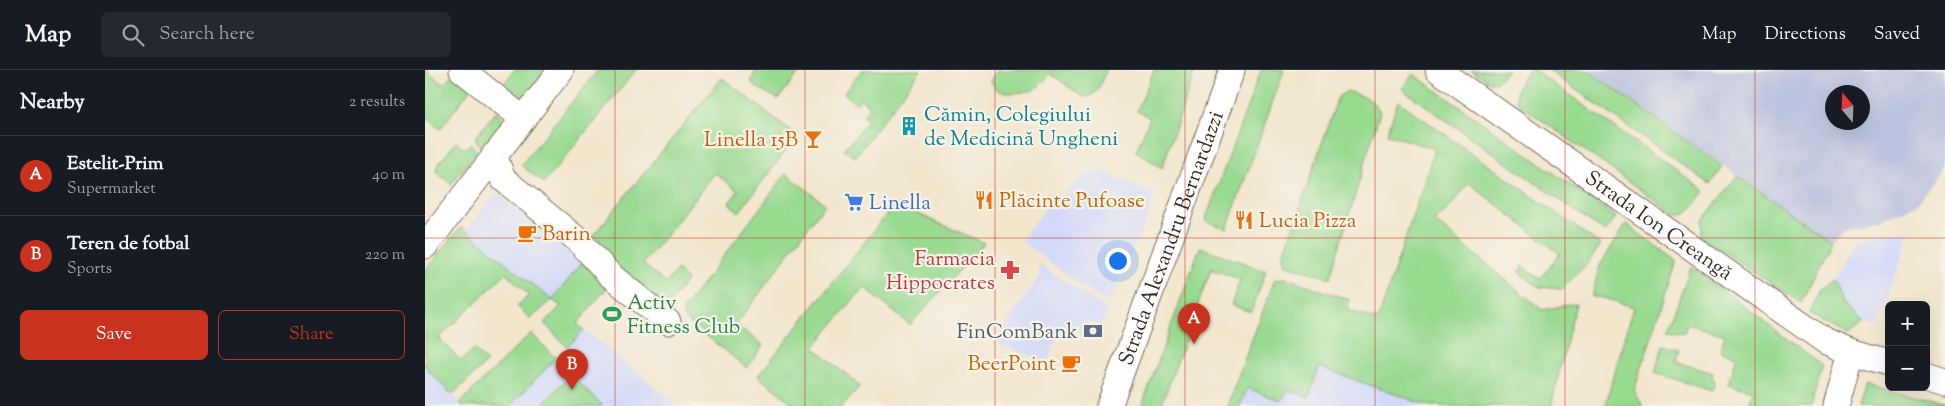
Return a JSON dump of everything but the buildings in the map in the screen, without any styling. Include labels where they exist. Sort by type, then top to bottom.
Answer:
[{"type":"street","points":[[462,70],[522,118]]},
{"type":"street","points":[[425,246],[522,118],[561,70]]},
{"type":"street","name":"Strada Alexandru Bernardazzi","points":[[1109,406],[1232,70]]},
{"type":"street","name":"Strada Ion Creangă","points":[[1438,70],[1825,341],[1851,352],[1885,362]]},
{"type":"street","points":[[494,155],[503,179],[579,241],[610,275],[668,322]]},
{"type":"street","points":[[1837,406],[1851,352]]},
{"type":"street","points":[[1930,376],[1945,380]]},
{"type":"shaded area","points":[[1587,70],[1945,70],[1945,168],[1918,202],[1882,220],[1844,227],[1831,241]]},
{"type":"shaded area","points":[[1097,171],[1105,172],[1155,195],[1139,237],[1109,303],[1099,298],[1021,241],[1053,198],[1056,199],[1059,195],[1063,196],[1082,176]]},
{"type":"shaded area","points":[[496,193],[582,263],[552,300],[466,231]]},
{"type":"shaded area","points":[[1911,231],[1877,326],[1864,322],[1844,305],[1833,279],[1856,239]]},
{"type":"shaded area","points":[[1041,265],[1108,310],[1103,322],[1101,320],[1099,325],[1088,321],[1082,324],[1079,332],[1061,326],[1047,362],[994,342],[1042,273],[1037,270]]},
{"type":"shaded area","points":[[584,330],[678,406],[510,406]]},
{"type":"shaded area","points":[[425,367],[452,395],[463,406],[425,406]]},
{"type":"shaded area","points":[[1319,367],[1429,406],[1240,406],[1247,388],[1282,401],[1286,389]]},
{"type":"green space","points":[[425,70],[443,84],[451,76],[473,86],[440,129],[425,117]]},
{"type":"green space","points":[[514,70],[551,70],[518,104],[499,90]]},
{"type":"green space","points":[[598,70],[636,70],[544,183],[521,165]]},
{"type":"green space","points":[[756,70],[801,70],[778,99],[751,82]]},
{"type":"green space","points":[[862,70],[921,70],[855,157],[844,150],[868,121],[863,116],[870,107],[861,99],[856,104],[844,93]]},
{"type":"green space","points":[[998,70],[1106,70],[1098,89],[1092,95],[1082,96],[1051,74],[1035,90],[1017,93],[1004,92],[994,87],[991,81]]},
{"type":"green space","points":[[1154,70],[1195,70],[1162,168],[1136,151],[1150,118],[1137,111]]},
{"type":"green space","points":[[1261,70],[1284,70],[1227,229],[1205,221]]},
{"type":"green space","points":[[1471,70],[1508,70],[1498,81],[1490,82]]},
{"type":"green space","points":[[1529,70],[1534,70],[1705,191],[1689,210],[1681,215],[1676,215],[1519,104],[1516,95],[1517,91]]},
{"type":"green space","points":[[1548,70],[1587,70],[1722,166],[1710,184]]},
{"type":"green space","points":[[1413,74],[1616,217],[1605,232],[1402,89]]},
{"type":"green space","points":[[722,78],[794,133],[793,141],[739,212],[729,203],[738,191],[715,173],[643,264],[666,283],[677,270],[687,280],[665,309],[587,243]]},
{"type":"green space","points":[[1347,91],[1370,101],[1380,112],[1330,278],[1286,265],[1283,256],[1338,97]]},
{"type":"green space","points":[[1398,101],[1601,245],[1585,266],[1562,289],[1539,287],[1520,273],[1522,266],[1540,279],[1560,254],[1469,183],[1449,208],[1434,221],[1542,310],[1576,303],[1551,406],[1429,406],[1319,367],[1309,397],[1287,390],[1282,401],[1247,388],[1240,406],[1227,406],[1275,279],[1286,278],[1350,300],[1347,310],[1378,320],[1435,149],[1387,134]]},
{"type":"green space","points":[[496,111],[502,118],[504,129],[494,144],[481,148],[475,138]]},
{"type":"green space","points":[[456,142],[465,149],[471,143],[477,152],[451,184],[436,172],[437,166]]},
{"type":"green space","points":[[786,174],[825,204],[736,325],[763,345],[747,368],[684,318],[682,311]]},
{"type":"green space","points":[[1737,176],[1831,241],[1801,303],[1701,237],[1702,221]]},
{"type":"green space","points":[[895,204],[984,243],[910,325],[864,287],[814,347],[860,386],[842,406],[796,406],[758,376]]},
{"type":"green space","points":[[1626,224],[1676,261],[1634,391],[1643,406],[1605,406],[1634,307],[1604,298],[1592,297],[1599,267]]},
{"type":"green space","points":[[461,227],[552,300],[530,319],[517,306],[529,295],[506,273],[439,338],[461,361],[474,349],[487,362],[452,395],[425,367],[425,270]]},
{"type":"green space","points":[[1200,247],[1266,271],[1251,312],[1231,305],[1240,279],[1211,269],[1161,406],[1151,406],[1143,403]]},
{"type":"green space","points":[[582,263],[610,284],[577,324],[584,330],[567,347],[544,323],[561,306],[552,300]]},
{"type":"green space","points":[[1691,266],[1822,366],[1811,406],[1749,406],[1753,391],[1729,384],[1737,356],[1720,351],[1725,335],[1687,324],[1684,333],[1668,330]]},
{"type":"green space","points":[[1833,279],[1844,305],[1864,322],[1848,334],[1809,313],[1821,288]]},
{"type":"green space","points":[[531,333],[556,358],[510,406],[463,406],[460,403]]},
{"type":"green space","points":[[1663,345],[1679,350],[1676,362],[1713,373],[1712,379],[1715,380],[1712,391],[1655,373]]},
{"type":"green space","points":[[571,375],[603,406],[541,406]]},
{"type":"green space","points":[[1865,384],[1885,389],[1885,391],[1892,391],[1945,405],[1945,406],[1858,406]]},
{"type":"place","name":"Cămin, Colegiului de Medicină Ungheni","points":[[909,126]]},
{"type":"place","name":"Linella 15B","points":[[813,139]]},
{"type":"place","name":"Plăcinte Pufoase","points":[[984,200]]},
{"type":"place","name":"Linella","points":[[854,202]]},
{"type":"place","name":"Lucia Pizza","points":[[1244,220]]},
{"type":"place","name":"Barin","points":[[527,233]]},
{"type":"place","name":"Farmacia Hippocrates","points":[[1010,270]]},
{"type":"place","name":"Activ Fitness Club","points":[[612,314]]},
{"type":"place","name":"FinComBank","points":[[1093,331]]},
{"type":"place","name":"Estelit-Prim","points":[[1194,344]]},
{"type":"place","name":"BeerPoint","points":[[1071,363]]},
{"type":"place","name":"Teren de fotbal","points":[[572,390]]}]
